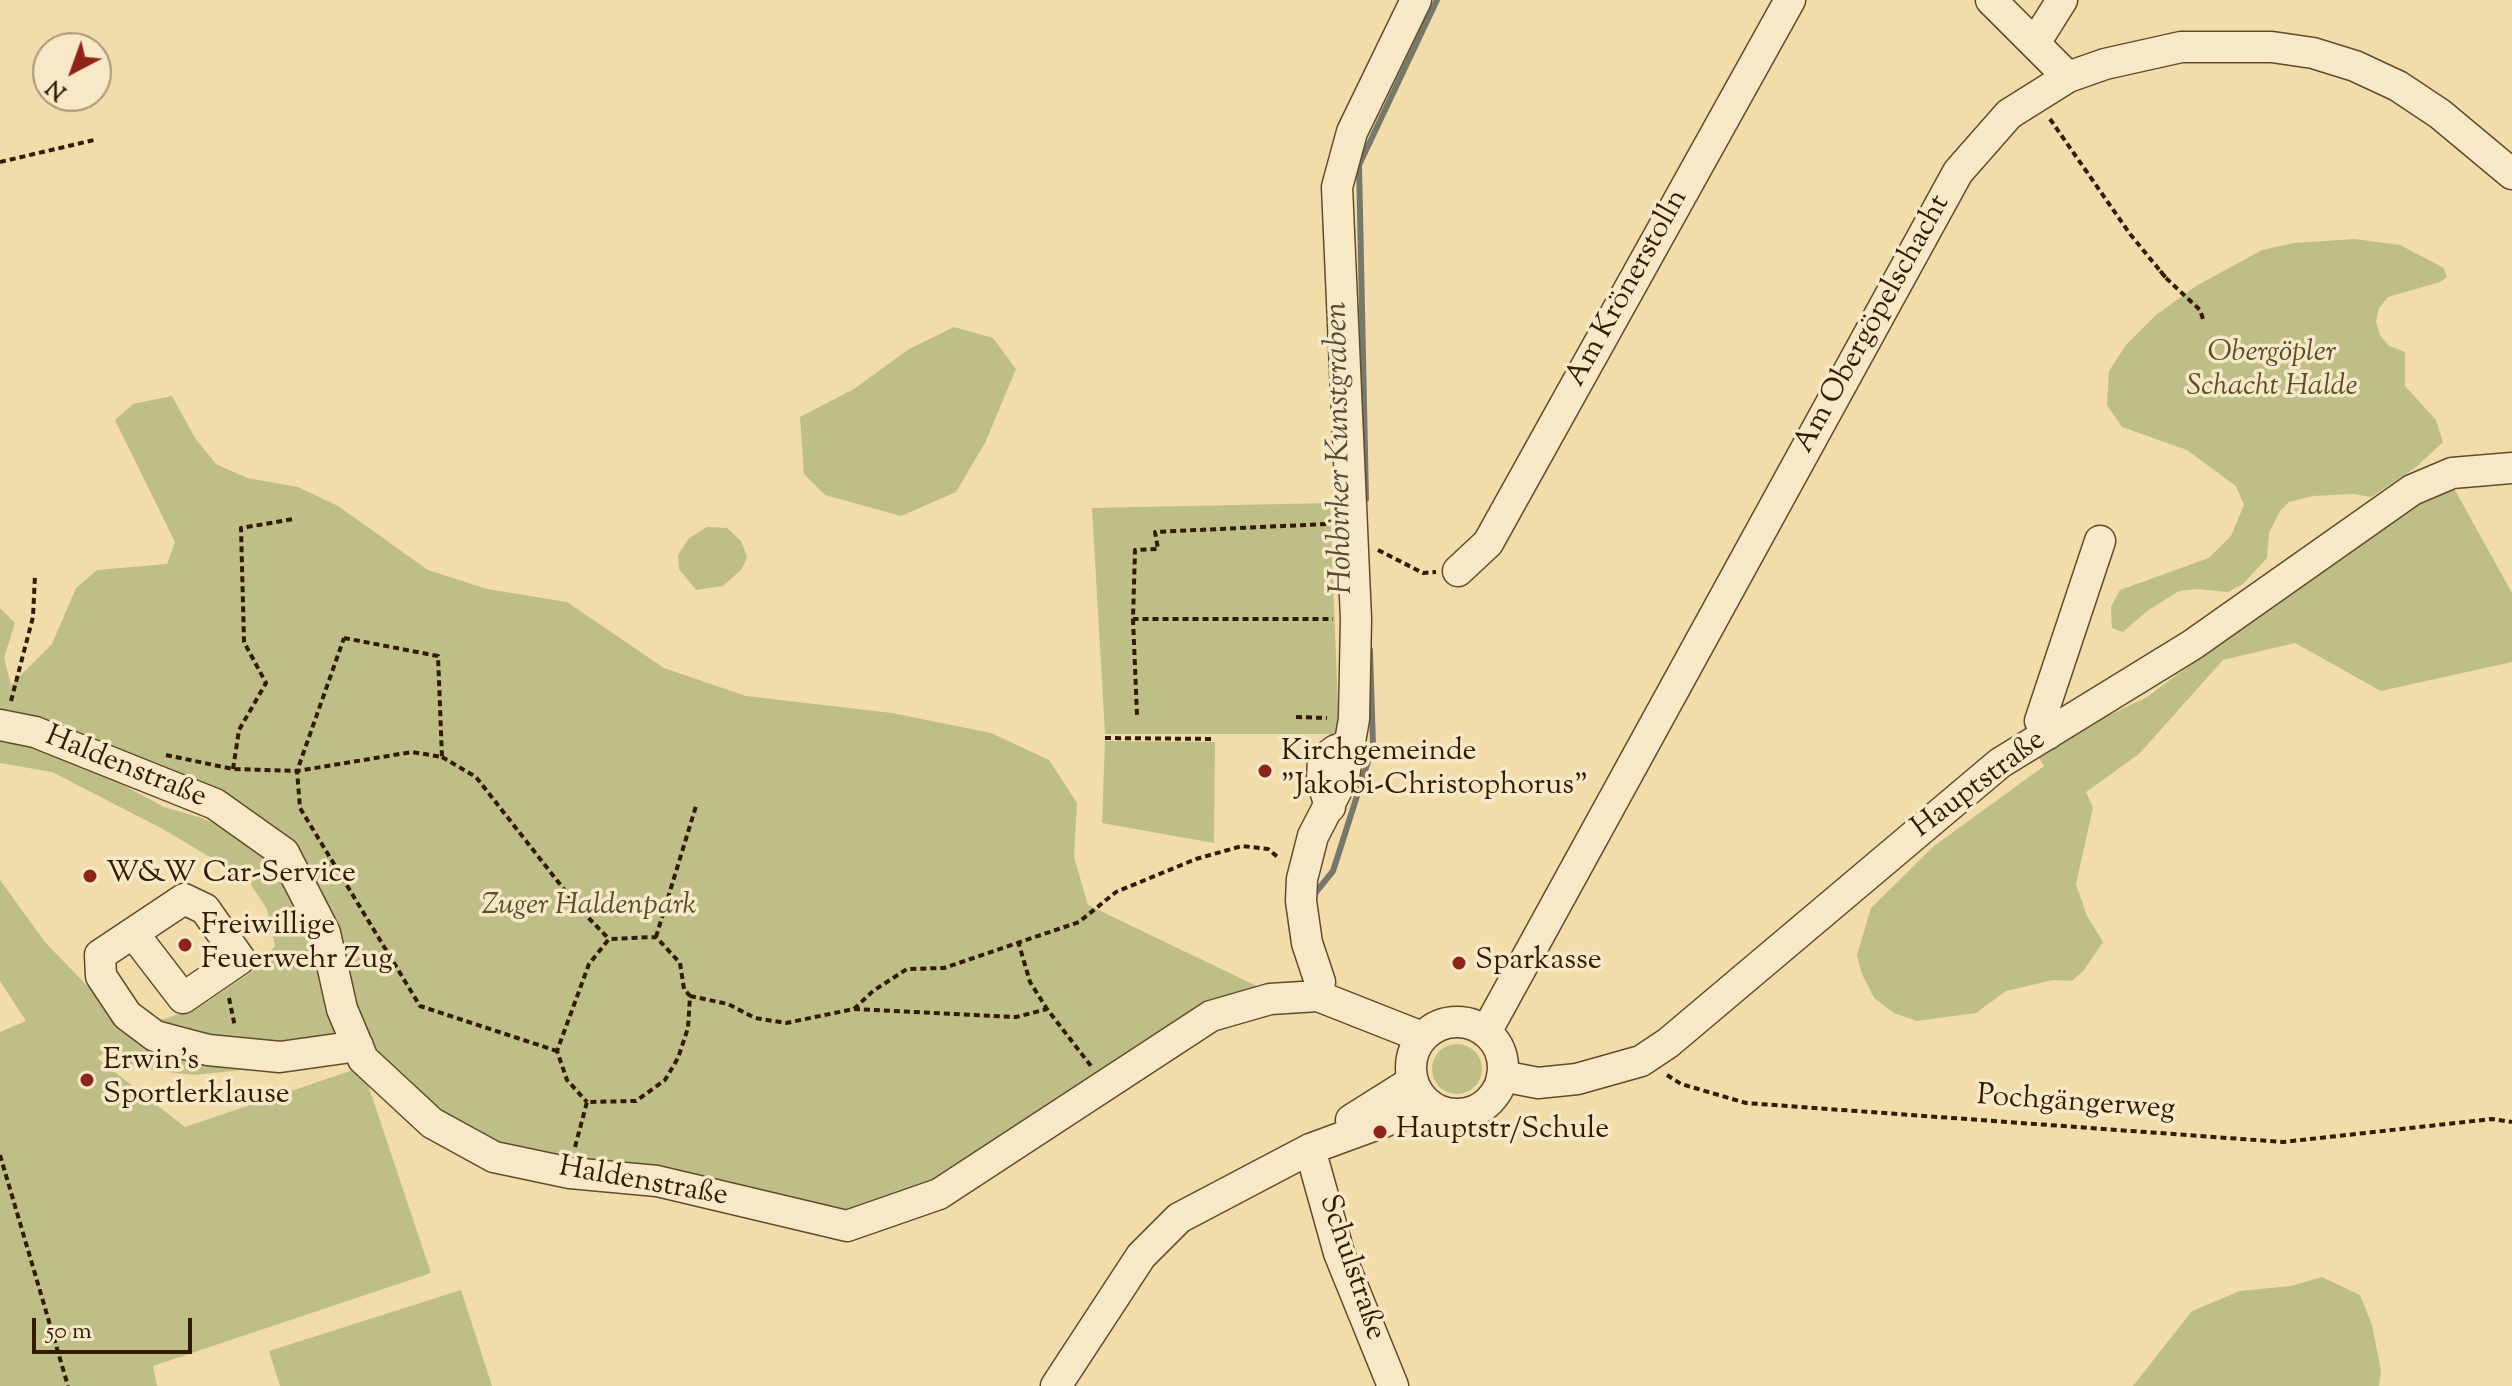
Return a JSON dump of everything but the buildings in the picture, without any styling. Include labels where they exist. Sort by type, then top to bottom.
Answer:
[{"type":"street","points":[[1318,996],[1320,982],[1307,943],[1301,901],[1302,879],[1313,836],[1330,807],[1351,749],[1354,719],[1343,619],[1337,187],[1352,132],[1416,0]]},
{"type":"street","name":"Am Krönerstolln","points":[[1458,571],[1488,543],[1790,0]]},
{"type":"street","points":[[1991,0],[2068,77]]},
{"type":"street","points":[[2035,43],[2062,0]]},
{"type":"street","name":"Am Obergöpelschacht","points":[[1486,1032],[1958,172],[2009,114],[2033,96],[2068,77],[2105,64],[2181,47],[2272,47],[2313,53],[2355,66],[2398,86],[2440,114],[2512,174]]},
{"type":"street","name":"Hauptstraße","points":[[1502,1076],[1538,1083],[1577,1079],[1616,1071],[1648,1056],[2000,763],[2192,645],[2412,490],[2452,473],[2512,468]]},
{"type":"street","points":[[2048,734],[2040,721],[2100,541]]},
{"type":"street","name":"Haldenstraße","points":[[5,715],[35,732],[215,804],[284,853],[325,933],[342,1009],[363,1059],[432,1123],[494,1157],[570,1173],[657,1181],[847,1226],[939,1194],[1106,1088],[1211,1016],[1270,999],[1318,996],[1422,1037]]},
{"type":"street","points":[[133,933],[100,955],[101,976],[127,1015],[155,1036],[208,1050],[280,1057],[358,1046]]},
{"type":"street","points":[[1455,1022],[1469,1023],[1486,1032],[1501,1054],[1502,1076],[1490,1100],[1471,1112],[1452,1114],[1421,1093],[1412,1056],[1422,1037],[1437,1026],[1455,1022]]},
{"type":"street","points":[[1056,1386],[1141,1256],[1179,1218],[1421,1093]]},
{"type":"street","name":"Schulstraße","points":[[1310,1149],[1339,1253],[1393,1386]]},
{"type":"path","points":[[2033,96],[2130,234],[2166,278],[2200,310],[2203,319]]},
{"type":"path","points":[[0,162],[94,140]]},
{"type":"path","points":[[2158,268],[2166,278]]},
{"type":"path","points":[[233,769],[239,730],[266,683],[244,642],[241,528],[294,519]]},
{"type":"path","points":[[1137,715],[1133,619],[1135,550],[1158,549],[1155,532],[1326,524],[1327,540]]},
{"type":"path","points":[[1373,547],[1423,573],[1458,571]]},
{"type":"path","points":[[5,715],[27,650],[35,575]]},
{"type":"path","points":[[1329,603],[1343,619]]},
{"type":"path","points":[[1133,619],[1343,619]]},
{"type":"path","points":[[442,757],[438,656],[344,638],[297,771],[300,808],[420,1006],[557,1051]]},
{"type":"path","points":[[1296,717],[1354,719]]},
{"type":"path","points":[[1105,738],[1215,739]]},
{"type":"path","points":[[158,753],[233,769],[297,771],[412,752],[442,757],[476,777],[577,906],[609,939],[656,937],[680,963],[684,989],[690,996],[728,1004],[755,1018],[786,1023],[854,1009],[1016,1017],[1047,1009]]},
{"type":"path","points":[[656,937],[696,806]]},
{"type":"path","points":[[854,1009],[873,991],[907,969],[944,968],[1079,922],[1116,892],[1196,859],[1242,846],[1268,849],[1302,879]]},
{"type":"path","points":[[609,939],[589,964],[557,1051],[567,1080],[587,1102],[636,1101],[665,1080],[678,1058],[688,1028],[690,996]]},
{"type":"path","points":[[1018,941],[1030,982],[1106,1088]]},
{"type":"path","points":[[233,1003],[237,1040]]},
{"type":"path","name":"Pochgängerweg","points":[[1648,1056],[1671,1079],[1746,1103],[2283,1142],[2492,1119],[2512,1122]]},
{"type":"path","points":[[570,1173],[587,1102]]},
{"type":"path","points":[[0,1155],[68,1386]]},
{"type":"green space","name":"Obergöpler Schacht Halde","points":[[2355,239],[2400,245],[2444,268],[2447,277],[2440,282],[2388,297],[2379,308],[2376,322],[2380,335],[2389,346],[2405,352],[2405,386],[2436,420],[2443,442],[2415,468],[2371,497],[2353,494],[2313,496],[2289,502],[2280,511],[2269,533],[2267,558],[2243,584],[2228,592],[2179,591],[2147,611],[2123,632],[2112,628],[2111,607],[2120,590],[2209,558],[2231,536],[2244,505],[2236,486],[2187,450],[2122,427],[2107,405],[2109,371],[2126,345],[2156,315],[2196,286],[2262,250],[2294,243]]},
{"type":"green space","points":[[954,327],[993,338],[1016,369],[985,443],[956,492],[901,516],[825,495],[804,474],[800,417],[854,389],[909,349]]},
{"type":"green space","name":"Zuger Haldenpark","points":[[172,396],[195,438],[216,464],[247,478],[298,487],[338,506],[428,570],[487,589],[567,602],[664,668],[746,696],[892,713],[991,733],[1049,760],[1077,803],[1074,857],[1088,905],[1265,990],[938,1188],[846,1219],[501,1146],[437,1114],[390,1068],[346,1009],[286,851],[0,719],[0,608],[15,623],[4,658],[11,685],[52,644],[76,588],[97,570],[167,564],[175,542],[115,420],[133,404]]},
{"type":"green space","points":[[2451,483],[2512,593],[2512,662],[2381,691],[2295,643],[2223,660],[2139,754],[2086,792],[2093,808],[2076,884],[2087,916],[2103,942],[2084,970],[2072,981],[2053,980],[2006,991],[1976,1013],[1917,1021],[1894,1013],[1874,998],[1857,955],[1871,908],[1934,846],[2044,766],[2035,751],[2147,697],[2259,614]]},
{"type":"green space","points":[[1330,503],[1339,734],[1105,734],[1092,508]]},
{"type":"green space","points":[[707,527],[727,528],[741,541],[747,557],[742,569],[723,586],[696,590],[679,569],[678,555],[689,538]]},
{"type":"green space","points":[[0,733],[36,738],[164,807],[202,818],[245,837],[275,868],[299,902],[352,1058],[195,1075],[141,1069],[106,1051],[97,1058],[185,1127],[362,1067],[431,1273],[153,1366],[157,1386],[0,1386],[0,1032],[26,1021],[0,981],[0,880],[45,942],[117,1017],[165,1019],[201,1006],[256,969],[275,946],[267,909],[247,879],[161,828],[52,772],[0,763]]},
{"type":"green space","points":[[1105,741],[1215,742],[1214,843],[1102,823]]},
{"type":"green space","points":[[1457,1044],[1475,1051],[1482,1069],[1475,1087],[1457,1094],[1439,1087],[1432,1069],[1439,1051]]},
{"type":"green space","points":[[2322,1277],[2360,1295],[2372,1325],[2381,1371],[2379,1386],[2133,1386],[2192,1311],[2240,1291],[2291,1286]]},
{"type":"green space","points":[[461,1290],[492,1386],[280,1386],[269,1351]]},
{"type":"waterway","name":"Hohbirker Kunstgraben","points":[[1366,499],[1359,165],[1437,0]]},
{"type":"waterway","name":"Hohbirker Kunstgraben","points":[[1312,897],[1333,871],[1373,746],[1370,650]]},
{"type":"place","name":"Kirchgemeinde \"Jakobi-Christophorus\"","points":[[1265,771]]},
{"type":"place","name":"W&W Car-Service","points":[[90,876]]},
{"type":"place","name":"Freiwillige Feuerwehr Zug","points":[[185,945]]},
{"type":"place","name":"Sparkasse","points":[[1459,963]]},
{"type":"place","name":"Erwin’s Sportlerklause","points":[[87,1080]]},
{"type":"place","name":"Hauptstr/Schule","points":[[1380,1132]]}]
